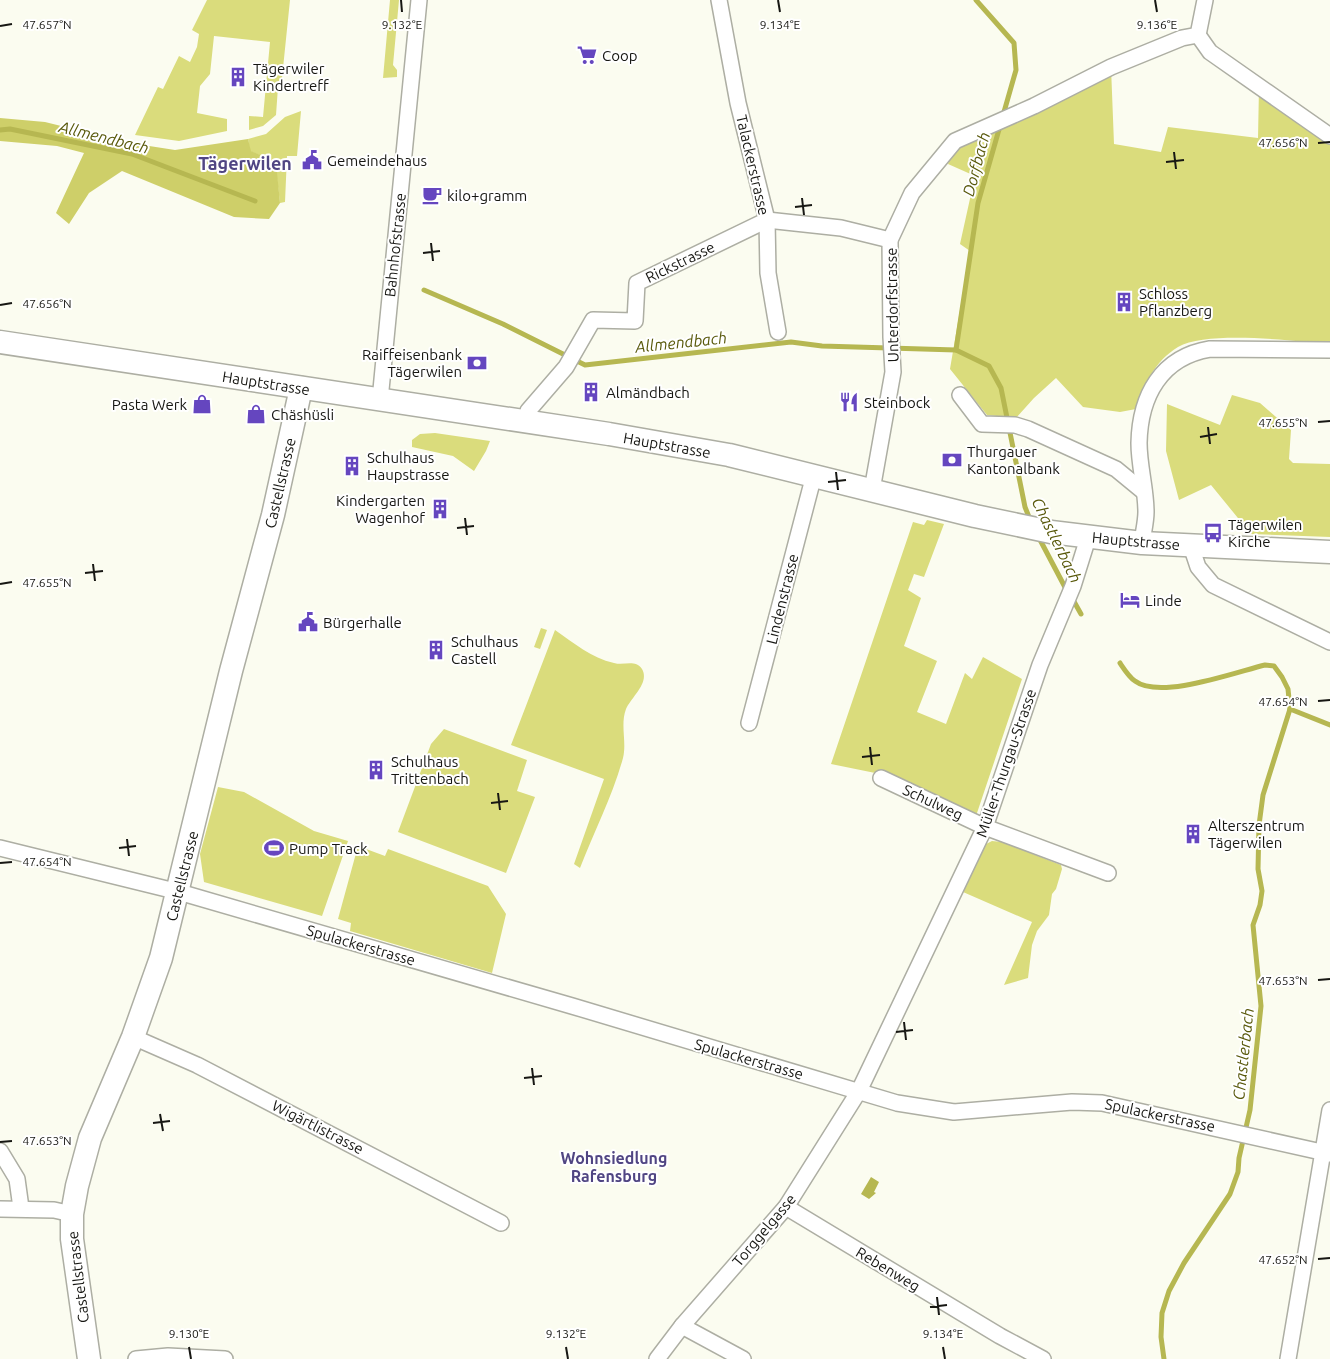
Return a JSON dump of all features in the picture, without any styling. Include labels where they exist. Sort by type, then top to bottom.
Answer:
[{"type":"street","name":"Bahnhofstrasse","points":[[380,400],[419,0]]},
{"type":"street","name":"Talackerstrasse","points":[[719,0],[738,102],[767,220],[768,273],[778,332]]},
{"type":"street","points":[[1205,0],[1198,35],[1210,52],[1330,136]]},
{"type":"street","name":"Unterdorfstrasse","points":[[872,490],[893,372],[890,240],[912,193],[954,141],[1002,121],[1111,67],[1182,38],[1198,35]]},
{"type":"street","points":[[767,220],[841,228],[890,240]]},
{"type":"street","name":"Rickstrasse","points":[[525,422],[528,411],[566,367],[577,351],[593,320],[635,321],[637,283],[767,220]]},
{"type":"street","name":"Hauptstrasse","points":[[0,342],[728,455],[1022,527],[1088,538],[1191,546],[1330,552]]},
{"type":"street","points":[[1142,543],[1146,514],[1140,443],[1142,415],[1149,395],[1166,369],[1180,358],[1196,351],[1210,349],[1330,350]]},
{"type":"street","name":"Castellstrasse","points":[[89,1359],[75,1264],[72,1214],[78,1178],[90,1138],[133,1037],[161,958],[179,892],[232,671],[273,515],[302,388]]},
{"type":"street","points":[[960,395],[982,424],[1010,426],[1116,469],[1144,492]]},
{"type":"street","name":"Lindenstrasse","points":[[749,723],[814,475]]},
{"type":"street","name":"Müller-Thurgau-Strasse","points":[[858,1092],[985,827],[1040,665],[1073,586],[1088,538]]},
{"type":"street","points":[[1191,546],[1198,567],[1213,585],[1330,642]]},
{"type":"street","name":"Schulweg","points":[[882,778],[985,827],[1108,873]]},
{"type":"street","name":"Spulackerstrasse","points":[[0,848],[179,892],[572,1006],[897,1104],[954,1112],[1072,1102],[1102,1103],[1326,1153]]},
{"type":"street","name":"Wigärtlistrasse","points":[[133,1037],[230,1082],[501,1223]]},
{"type":"street","name":"Torggelgasse","points":[[657,1359],[682,1326],[786,1208],[858,1092]]},
{"type":"street","points":[[1288,1359],[1326,1153],[1330,1110]]},
{"type":"street","points":[[0,1151],[18,1179],[21,1208]]},
{"type":"street","name":"Rebenweg","points":[[786,1208],[984,1327],[1043,1359]]},
{"type":"street","points":[[0,1209],[54,1210],[72,1214]]},
{"type":"street","points":[[682,1326],[743,1359]]},
{"type":"street","points":[[136,1359],[168,1356],[225,1359]]},
{"type":"shaded area","points":[[207,0],[290,0],[276,115],[263,126],[249,130],[249,116],[263,117],[270,42],[214,36],[210,74],[200,86],[197,113],[227,119],[227,131],[179,141],[135,135],[158,87],[163,89],[179,56],[190,62],[197,47],[199,34],[192,30]]},
{"type":"shaded area","points":[[390,0],[399,0],[393,65],[397,70],[397,77],[383,78]]},
{"type":"shaded area","points":[[1111,67],[1114,144],[1161,152],[1168,127],[1258,138],[1259,87],[1330,136],[1330,344],[1252,338],[1209,339],[1192,342],[1178,347],[1157,366],[1147,382],[1136,409],[1120,412],[1083,407],[1056,378],[1016,418],[987,415],[950,369],[970,251],[960,244],[975,176],[948,164],[955,141]]},
{"type":"shaded area","points":[[301,111],[297,156],[287,156],[285,202],[280,203],[275,162],[250,151],[248,139],[266,134],[285,117]]},
{"type":"shaded area","points":[[0,118],[45,122],[130,143],[175,150],[248,139],[251,151],[276,162],[280,203],[269,219],[234,217],[122,171],[89,193],[69,224],[56,213],[84,153],[57,146],[0,141]]},
{"type":"shaded area","points":[[1232,395],[1260,403],[1291,430],[1289,459],[1293,463],[1330,464],[1330,537],[1251,534],[1211,485],[1179,500],[1166,451],[1167,404],[1220,425]]},
{"type":"shaded area","points":[[435,433],[490,441],[474,471],[453,456],[412,447],[412,440],[420,434]]},
{"type":"shaded area","points":[[927,520],[944,524],[924,577],[914,574],[908,590],[921,598],[904,646],[937,661],[917,712],[946,724],[965,673],[972,679],[983,657],[1022,679],[976,816],[885,775],[831,764],[913,522],[924,525]]},
{"type":"shaded area","points":[[541,628],[547,630],[540,649],[534,647]]},
{"type":"shaded area","points":[[555,630],[598,658],[618,664],[636,664],[642,669],[644,674],[642,685],[628,704],[624,715],[624,752],[619,772],[580,868],[574,864],[604,779],[511,745]]},
{"type":"shaded area","points":[[444,729],[527,760],[517,791],[535,797],[506,873],[398,832],[431,744]]},
{"type":"shaded area","name":"Pump Track","points":[[218,787],[244,792],[314,831],[348,841],[322,916],[204,882],[200,854]]},
{"type":"shaded area","points":[[992,841],[1002,842],[1061,865],[1062,869],[1056,889],[1052,894],[1049,915],[1037,931],[1032,945],[1028,978],[1004,985],[1032,922],[963,892],[986,844]]},
{"type":"shaded area","points":[[358,846],[385,856],[388,849],[488,886],[506,914],[492,973],[350,931],[351,923],[338,919]]},
{"type":"shaded area","points":[[871,1177],[879,1182],[874,1192],[876,1193],[869,1199],[861,1194]]},
{"type":"waterway","name":"Dorfbach","points":[[956,350],[978,203],[1016,70],[1014,43],[976,0]]},
{"type":"waterway","name":"Allmendbach","points":[[0,130],[10,129],[132,154],[255,201]]},
{"type":"waterway","name":"Allmendbach","points":[[424,290],[503,324],[585,365],[791,342],[822,346],[956,350],[989,366],[1001,388],[1025,507],[1031,522]]},
{"type":"waterway","name":"Chastlerbach","points":[[1038,536],[1067,591]]},
{"type":"waterway","name":"Chastlerbach","points":[[1072,598],[1081,614]]},
{"type":"waterway","name":"Chastlerbach","points":[[1120,663],[1135,681],[1147,686],[1162,688],[1198,683],[1265,665],[1274,666],[1288,689],[1290,709],[1263,795],[1259,825],[1258,869],[1262,891],[1260,905],[1253,925],[1261,1006],[1250,1110],[1239,1158],[1238,1172],[1230,1194],[1184,1263],[1169,1291],[1162,1313],[1161,1337],[1164,1359]]},
{"type":"waterway","points":[[1290,709],[1330,725]]},
{"type":"place","name":"Coop","points":[[587,55]]},
{"type":"place","name":"Tägerwiler Kindertreff","points":[[238,77]]},
{"type":"place","name":"Gemeindehaus","points":[[312,160]]},
{"type":"place","name":"kilo+gramm","points":[[432,195]]},
{"type":"place","name":"Schloss Pflanzberg","points":[[1124,302]]},
{"type":"place","name":"Raiffeisenbank Tägerwilen","points":[[477,363]]},
{"type":"place","name":"Almändbach","points":[[591,392]]},
{"type":"place","name":"Steinbock","points":[[849,402]]},
{"type":"place","name":"Pasta Werk","points":[[202,404]]},
{"type":"place","name":"Chäshüsli","points":[[256,414]]},
{"type":"place","name":"Thurgauer Kantonalbank","points":[[952,460]]},
{"type":"place","name":"Schulhaus Haupstrasse","points":[[352,466]]},
{"type":"place","name":"Kindergarten Wagenhof","points":[[440,509]]},
{"type":"place","name":"Tägerwilen Kirche","points":[[1213,533]]},
{"type":"place","name":"Linde","points":[[1130,600]]},
{"type":"place","name":"Bürgerhalle","points":[[308,622]]},
{"type":"place","name":"Schulhaus Castell","points":[[436,650]]},
{"type":"place","name":"Schulhaus Trittenbach","points":[[376,770]]},
{"type":"place","name":"Alterszentrum Tägerwilen","points":[[1193,834]]},
{"type":"place","name":"Pump Track","points":[[274,848]]},
{"type":"district","name":"Tägerwilen","points":[[245,163]]},
{"type":"district","name":"Wohnsiedlung Rafensburg","points":[[614,1167]]}]
